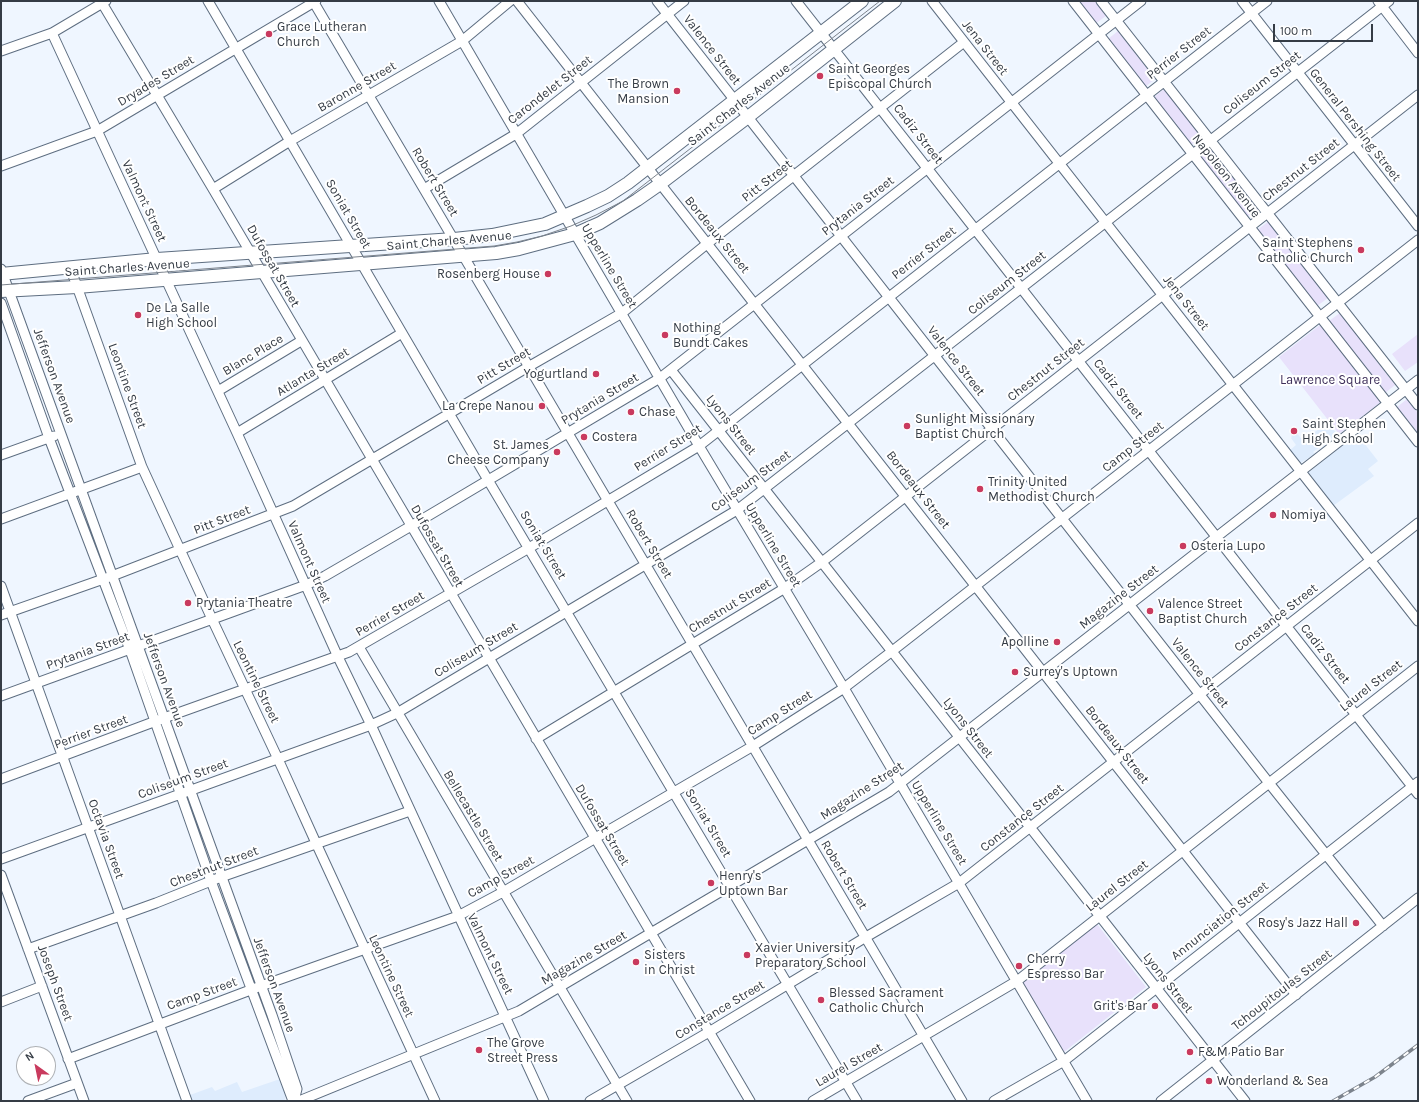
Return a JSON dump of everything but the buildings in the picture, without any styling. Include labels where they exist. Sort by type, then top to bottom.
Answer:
[{"type":"main road","name":"Saint Charles Avenue","points":[[2,272],[70,268],[157,259],[454,239],[520,230],[545,224],[608,196],[648,168],[862,1]]},
{"type":"main road","name":"Saint Charles Avenue","points":[[5,291],[77,287],[496,253],[519,249],[575,234],[600,223],[660,184],[748,117],[895,1]]},
{"type":"street","name":"Soniat Street","points":[[208,1],[449,414],[858,1101]]},
{"type":"street","name":"Dryades Street","points":[[1,166],[97,130],[157,96],[314,1]]},
{"type":"street","name":"Robert Street","points":[[314,1],[528,367],[925,1036],[962,1101]]},
{"type":"street","name":"Upperline Street","points":[[439,1],[699,446],[785,588],[1087,1101]]},
{"type":"street","name":"Baronne Street","points":[[213,189],[290,141],[462,40],[510,1]]},
{"type":"street","name":"Bordeaux Street","points":[[517,1],[1296,995]]},
{"type":"street","name":"Valence Street","points":[[657,1],[1269,783],[1383,926]]},
{"type":"street","name":"Carondelet Street","points":[[424,189],[516,134],[684,1]]},
{"type":"street","name":"Cadiz Street","points":[[796,1],[1356,714],[1416,788]]},
{"type":"street","name":"Jena Street","points":[[932,1],[1418,621]]},
{"type":"street","name":"Napoleon Avenue","points":[[1073,1],[1388,404],[1418,440]]},
{"type":"street","name":"Napoleon Avenue","points":[[1101,1],[1418,405]]},
{"type":"street","name":"Prytania Street","points":[[1,696],[306,585],[326,576],[568,434],[660,378],[1141,1]]},
{"type":"street","name":"General Pershing Street","points":[[1242,1],[1418,226]]},
{"type":"street","name":"Perrier Street","points":[[1,779],[164,718],[338,657],[359,647],[529,548],[699,446],[1267,1]]},
{"type":"street","points":[[1,51],[52,33],[104,2]]},
{"type":"street","name":"Dufossat Street","points":[[104,2],[157,96],[262,272],[301,341],[750,1101]]},
{"type":"street","points":[[1383,3],[1418,53]]},
{"type":"street","name":"Coliseum Street","points":[[1,859],[278,759],[370,725],[397,713],[737,510],[1298,72],[1383,3]]},
{"type":"street","name":"Valmont Street","points":[[52,33],[218,391],[338,657],[544,1101]]},
{"type":"street","name":"Pitt Street","points":[[1,615],[108,577],[293,506],[622,312],[964,42]]},
{"type":"street","name":"Chestnut Street","points":[[536,738],[785,588],[822,562],[1418,94]]},
{"type":"street","name":"Camp Street","points":[[68,1059],[252,989],[458,916],[503,892],[753,746],[844,688],[1418,240]]},
{"type":"street","name":"Leontine Street","points":[[70,268],[142,468],[278,759],[434,1101]]},
{"type":"street","name":"Jefferson Avenue","points":[[2,272],[5,291],[81,490],[108,577],[134,648],[164,718],[261,986],[297,1089],[294,1101]]},
{"type":"street","name":"Jefferson Avenue","points":[[1,303],[49,438],[71,494],[108,577]]},
{"type":"street","name":"Atlanta Street","points":[[237,433],[402,333]]},
{"type":"street","name":"Blanc Place","points":[[218,391],[301,341]]},
{"type":"street","name":"Lyons Street","points":[[671,370],[1212,1061],[1245,1101]]},
{"type":"street","name":"Magazine Street","points":[[299,1101],[520,1010],[560,988],[889,792],[1418,380]]},
{"type":"street","points":[[1,455],[60,434]]},
{"type":"street","points":[[1,519],[142,468]]},
{"type":"street","name":"Constance Street","points":[[590,1101],[959,883],[1418,523]]},
{"type":"street","name":"Octavia Street","points":[[1,586],[187,1101]]},
{"type":"street","name":"Bellecastle Street","points":[[359,647],[627,1101]]},
{"type":"street","name":"Jefferson Avenue","points":[[134,648],[155,722],[180,794],[211,881],[294,1101]]},
{"type":"street","name":"Laurel Street","points":[[814,1101],[1017,981],[1418,666]]},
{"type":"street","name":"Annunciation Street","points":[[994,1101],[1064,1061],[1326,855],[1416,788]]},
{"type":"street","name":"Chestnut Street","points":[[28,949],[156,903],[221,877],[410,811]]},
{"type":"street","name":"Joseph Street","points":[[1,874],[4,890],[28,949],[84,1101]]},
{"type":"street","name":"Tchoupitoulas Street","points":[[1161,1101],[1418,898]]},
{"type":"street","points":[[1,1002],[42,986]]},
{"type":"street","points":[[28,1101],[77,1083]]},
{"type":"shaded area","points":[[1328,422],[1337,434],[1313,452],[1315,454],[1299,464],[1289,451],[1296,445],[1291,436],[1297,433],[1303,441]]},
{"type":"shaded area","points":[[1357,434],[1378,461],[1368,469],[1374,476],[1333,506],[1308,473]]},
{"type":"shaded area","points":[[280,1079],[286,1095],[285,1100],[283,1101],[192,1101],[190,1095],[212,1087],[215,1091],[237,1082],[242,1092]]},
{"type":"green space","points":[[1078,1],[1095,1],[1106,16],[1095,24]]},
{"type":"green space","points":[[1118,31],[1155,79],[1145,87],[1108,39]]},
{"type":"green space","points":[[1164,89],[1202,136],[1191,145],[1153,98]]},
{"type":"green space","points":[[1211,149],[1258,209],[1247,217],[1200,157]]},
{"type":"green space","points":[[1269,221],[1328,298],[1317,306],[1257,230]]},
{"type":"green space","points":[[1340,313],[1395,385],[1385,393],[1329,321]]},
{"type":"green space","name":"Lawrence Square","points":[[1320,325],[1381,402],[1339,434],[1279,357]]},
{"type":"green space","points":[[1418,334],[1418,362],[1405,371],[1392,354]]},
{"type":"green space","points":[[1407,399],[1418,413],[1418,433],[1396,408]]},
{"type":"green space","points":[[1097,924],[1146,987],[1064,1052],[1022,983]]},
{"type":"tram line","points":[[1,285],[494,246],[542,236],[571,226],[623,201],[880,1]]},
{"type":"railway","points":[[1333,1101],[1375,1077],[1418,1045]]},
{"type":"place","name":"Grace Lutheran Church","points":[[269,34]]},
{"type":"place","name":"Saint Georges Episcopal Church","points":[[820,76]]},
{"type":"place","name":"The Brown Mansion","points":[[677,91]]},
{"type":"place","name":"Saint Stephens Catholic Church","points":[[1361,250]]},
{"type":"place","name":"Rosenberg House","points":[[548,274]]},
{"type":"place","name":"De La Salle High School","points":[[138,315]]},
{"type":"place","name":"Nothing Bundt Cakes","points":[[665,335]]},
{"type":"place","name":"Yogurtland","points":[[596,374]]},
{"type":"place","name":"La Crepe Nanou","points":[[542,406]]},
{"type":"place","name":"Chase","points":[[631,412]]},
{"type":"place","name":"Sunlight Missionary Baptist Church","points":[[907,426]]},
{"type":"place","name":"Saint Stephen High School","points":[[1294,431]]},
{"type":"place","name":"Costera","points":[[584,437]]},
{"type":"place","name":"St. James Cheese Company","points":[[557,452]]},
{"type":"place","name":"Trinity United Methodist Church","points":[[980,489]]},
{"type":"place","name":"Nomiya","points":[[1273,515]]},
{"type":"place","name":"Osteria Lupo","points":[[1183,546]]},
{"type":"place","name":"Prytania Theatre","points":[[188,603]]},
{"type":"place","name":"Valence Street Baptist Church","points":[[1150,611]]},
{"type":"place","name":"Apolline","points":[[1057,642]]},
{"type":"place","name":"Surrey's Uptown","points":[[1015,672]]},
{"type":"place","name":"Henry's Uptown Bar","points":[[711,883]]},
{"type":"place","name":"Rosy's Jazz Hall","points":[[1356,923]]},
{"type":"place","name":"Xavier University Preparatory School","points":[[747,955]]},
{"type":"place","name":"Sisters in Christ","points":[[636,962]]},
{"type":"place","name":"Cherry Espresso Bar","points":[[1019,966]]},
{"type":"place","name":"Blessed Sacrament Catholic Church","points":[[821,1000]]},
{"type":"place","name":"Grit's Bar","points":[[1155,1006]]},
{"type":"place","name":"The Grove Street Press","points":[[479,1050]]},
{"type":"place","name":"F&M Patio Bar","points":[[1190,1052]]},
{"type":"place","name":"Wonderland & Sea","points":[[1209,1081]]}]
